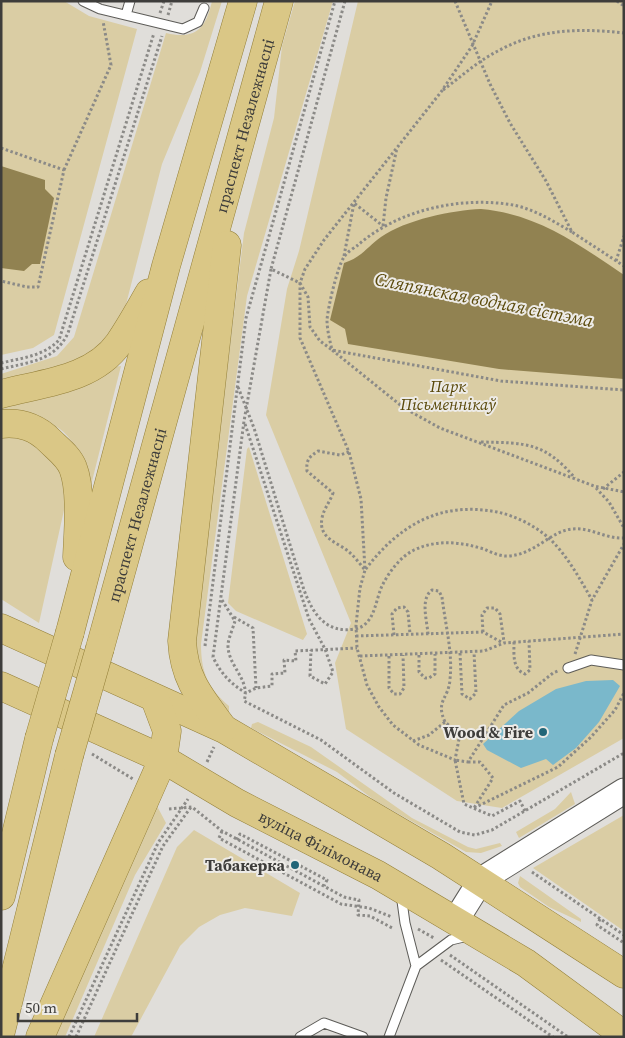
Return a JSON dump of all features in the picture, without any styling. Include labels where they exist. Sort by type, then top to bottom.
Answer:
[{"type":"main road","points":[[1,896],[39,740],[166,266],[243,1]]},
{"type":"main road","name":"праспект Незалежнасці","points":[[1,1031],[69,756],[238,158],[279,1]]},
{"type":"main road","points":[[224,729],[196,692],[187,675],[182,641],[238,158]]},
{"type":"main road","points":[[1,394],[70,377],[93,367],[106,358],[119,344],[166,266]]},
{"type":"main road","points":[[1,424],[26,425],[41,432],[64,455],[73,468],[78,500],[72,620]]},
{"type":"main road","points":[[1,628],[224,729],[480,880],[624,974]]},
{"type":"main road","name":"вуліца Філімонава","points":[[1,686],[163,759],[302,838],[402,889],[483,935],[526,963],[624,1035]]},
{"type":"main road","points":[[40,1037],[163,759],[167,731],[155,699]]},
{"type":"main road","points":[[456,920],[480,880],[624,791]]},
{"type":"lane","points":[[83,1],[100,9],[180,29],[190,28],[200,19],[204,8]]},
{"type":"lane","points":[[126,15],[130,1]]},
{"type":"lane","points":[[568,668],[590,660],[624,665]]},
{"type":"lane","points":[[402,889],[401,898],[408,937],[416,966]]},
{"type":"lane","points":[[389,1037],[416,966],[451,940],[462,936],[483,935]]},
{"type":"lane","points":[[300,1037],[324,1023],[363,1037]]},
{"type":"path","points":[[1,369],[50,355],[62,346],[68,333],[162,24],[164,1]]},
{"type":"path","points":[[1,363],[38,354],[51,348],[58,340],[162,24],[172,1]]},
{"type":"path","points":[[205,652],[246,318],[335,1]]},
{"type":"path","points":[[246,693],[234,686],[219,671],[213,657],[246,407],[271,269],[346,1]]},
{"type":"path","points":[[455,1],[472,46],[510,123],[546,181],[572,232]]},
{"type":"path","points":[[474,808],[493,778],[480,762],[455,760],[412,740],[393,725],[379,707],[367,685],[357,648],[356,636],[360,588],[365,570],[361,499],[348,452],[300,338],[300,283],[305,269],[324,240],[441,92],[472,46],[492,1]]},
{"type":"path","points":[[618,1],[624,6]]},
{"type":"path","points":[[1,282],[38,287],[64,170],[111,64],[100,9]]},
{"type":"path","points":[[441,92],[500,49],[529,38],[561,30],[624,33]]},
{"type":"path","points":[[383,226],[386,198],[397,147]]},
{"type":"path","points":[[1,148],[64,170]]},
{"type":"path","points":[[354,203],[383,226]]},
{"type":"path","points":[[332,350],[327,320],[344,257],[354,203]]},
{"type":"path","points":[[344,257],[383,226],[418,212],[474,203],[493,203],[514,205],[531,211],[572,232],[624,266]]},
{"type":"path","points":[[616,261],[624,236]]},
{"type":"path","points":[[271,269],[300,283],[308,297],[310,328],[320,341],[404,408],[440,428],[594,486],[624,492]]},
{"type":"path","points":[[332,350],[501,380],[624,390]]},
{"type":"path","points":[[238,386],[312,610],[328,626],[339,630],[356,629],[363,626],[370,618],[382,587],[396,564],[412,551],[433,543],[451,542],[472,545],[505,556],[527,553],[571,529],[591,530],[612,539],[624,538]]},
{"type":"path","points":[[244,421],[309,619],[325,649],[333,672],[325,684],[310,676],[310,650]]},
{"type":"path","points":[[478,442],[516,443],[540,448],[560,460],[576,479]]},
{"type":"path","points":[[348,452],[340,455],[318,451],[309,456],[306,463],[307,471],[334,493],[324,510],[321,520],[324,532],[330,540],[350,552],[365,570]]},
{"type":"path","points":[[603,489],[624,472]]},
{"type":"path","points":[[594,486],[609,502],[624,528]]},
{"type":"path","points":[[365,570],[379,551],[398,534],[421,520],[454,509],[479,509],[506,514],[533,526],[550,539],[567,558],[592,600]]},
{"type":"path","points":[[468,762],[504,705],[528,693],[553,673],[568,668],[575,656],[578,637],[592,600],[624,544]]},
{"type":"path","points":[[428,634],[424,600],[426,594],[432,590],[439,592],[442,597],[449,654],[450,684],[449,690],[441,701],[440,712],[445,722],[452,728],[459,739],[455,760],[464,804],[492,816],[520,802],[525,810]]},
{"type":"path","points":[[222,600],[235,621],[228,644],[246,693],[244,701],[321,740],[394,793],[466,835],[484,834],[624,753]]},
{"type":"path","points":[[394,635],[392,614],[397,608],[404,607],[408,612],[410,634]]},
{"type":"path","points":[[483,632],[482,615],[487,608],[494,608],[500,614],[504,643]]},
{"type":"path","points":[[233,616],[253,628],[256,688]]},
{"type":"path","points":[[356,636],[483,632],[504,643]]},
{"type":"path","points":[[360,656],[474,652],[484,651],[504,643],[624,634]]},
{"type":"path","points":[[514,642],[515,664],[519,672],[525,674],[530,670],[531,663],[529,641]]},
{"type":"path","points":[[246,693],[256,688],[272,686],[272,674],[285,673],[284,660],[296,661],[295,651],[357,648]]},
{"type":"path","points":[[460,653],[462,694],[470,699],[476,693],[474,652]]},
{"type":"path","points":[[419,655],[419,672],[425,678],[429,678],[435,674],[436,654]]},
{"type":"path","points":[[389,656],[389,688],[394,694],[400,694],[404,688],[403,655]]},
{"type":"path","points":[[474,808],[558,767],[591,737],[615,710],[624,693]]},
{"type":"path","points":[[412,740],[429,735],[445,722]]},
{"type":"path","points":[[69,1037],[158,843],[183,808],[224,729]]},
{"type":"path","points":[[76,1037],[163,846],[192,807]]},
{"type":"path","points":[[169,809],[192,807],[222,832],[347,898],[359,900],[358,915],[370,916],[408,937]]},
{"type":"path","points":[[238,840],[240,834],[327,880],[324,886]]},
{"type":"path","points":[[529,870],[624,935]]},
{"type":"path","points":[[600,919],[597,925],[624,943]]},
{"type":"path","points":[[434,952],[448,966],[553,1037]]},
{"type":"green space","points":[[1,1],[64,1],[89,16],[137,29],[54,335],[33,348],[1,355]]},
{"type":"green space","points":[[212,1],[222,1],[200,72],[162,164],[122,320],[97,352],[65,369],[1,379],[1,374],[57,356],[74,337],[166,33],[185,35],[198,30],[206,19]]},
{"type":"green space","points":[[295,1],[333,1],[247,296],[201,644],[202,663],[207,679],[216,693],[229,706],[229,716],[202,693],[192,653],[244,233],[274,118],[282,46]]},
{"type":"green space","name":"Парк Пісьменнікаў","points":[[358,1],[624,1],[624,738],[502,808],[457,801],[346,729],[335,663],[351,623],[266,415],[287,289],[299,251]]},
{"type":"green space","points":[[121,366],[86,505],[82,468],[79,457],[68,436],[59,428],[47,422],[1,412],[1,400],[106,368]]},
{"type":"green space","points":[[17,432],[58,459],[68,492],[39,623],[1,599],[1,433]]},
{"type":"green space","points":[[249,447],[307,634],[303,640],[236,611],[228,603],[247,449]]},
{"type":"green space","points":[[258,722],[311,747],[412,818],[468,847],[476,849],[500,843],[502,846],[481,853],[466,852],[374,800],[337,772],[251,728],[252,724]]},
{"type":"green space","points":[[571,792],[575,804],[519,838],[516,832],[555,809]]},
{"type":"green space","points":[[157,806],[166,823],[135,875],[65,1037],[54,1037],[152,812]]},
{"type":"green space","points":[[624,815],[624,931],[533,868]]},
{"type":"green space","points":[[194,830],[300,893],[292,916],[245,908],[220,915],[199,927],[180,946],[131,1037],[94,1037],[177,847]]},
{"type":"green space","points":[[520,876],[581,919],[581,922],[549,907],[520,887],[518,883]]},
{"type":"water","points":[[1,166],[45,180],[45,189],[54,198],[40,264],[32,264],[24,271],[1,268]]},
{"type":"water","name":"Сляпянская водная сістэма","points":[[481,209],[521,217],[557,232],[624,275],[624,379],[499,369],[348,344],[345,329],[330,320],[344,263],[360,255],[381,237],[403,226],[443,214]]},
{"type":"building","points":[[613,680],[620,686],[599,722],[576,748],[553,765],[546,759],[521,768],[487,750],[483,744],[519,711],[556,689],[586,681]]},
{"type":"place","name":"Wood & Fire","points":[[543,732]]},
{"type":"place","name":"Табакерка","points":[[295,865]]}]
